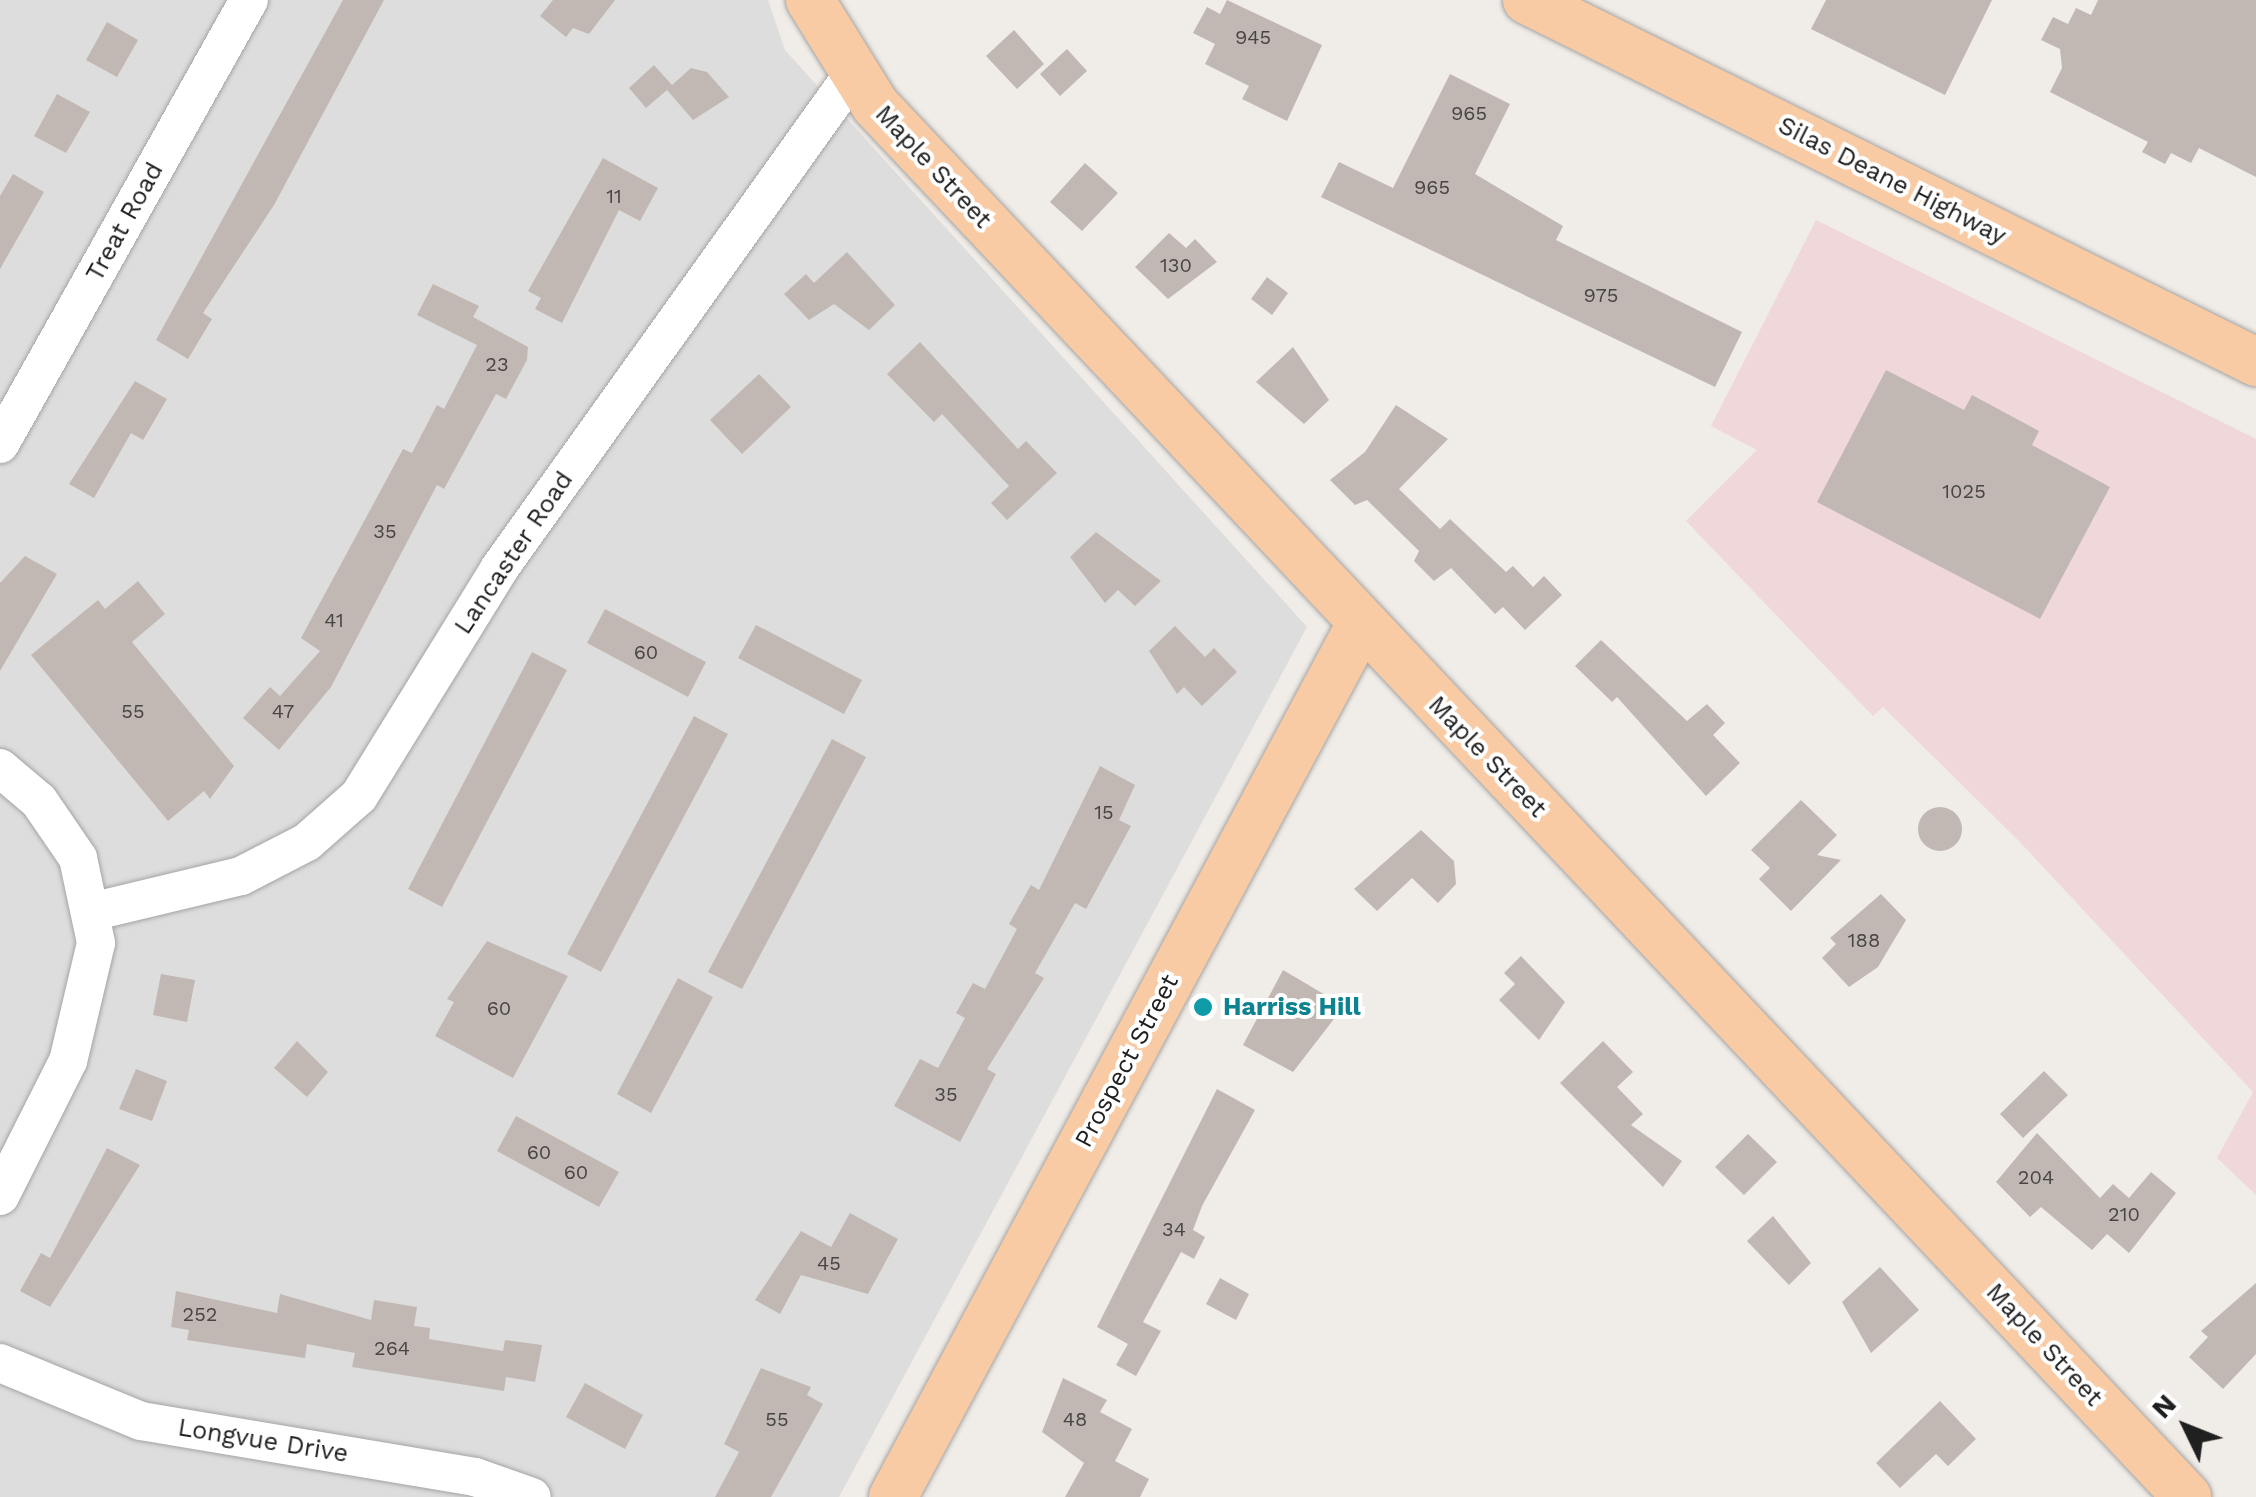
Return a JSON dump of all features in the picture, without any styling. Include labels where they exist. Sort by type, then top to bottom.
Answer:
[{"type":"main road","name":"Maple Street","points":[[810,0],[851,78],[2187,1497]]},
{"type":"main road","name":"Silas Deane Highway","points":[[1528,0],[2256,362]]},
{"type":"main road","name":"Prospect Street","points":[[893,1497],[1361,624]]},
{"type":"street","name":"Treat Road","points":[[0,444],[250,0]]},
{"type":"street","name":"Lancaster Road","points":[[95,911],[241,876],[306,842],[359,796],[518,541],[851,78]]},
{"type":"street","points":[[0,768],[60,828],[95,911],[82,1021],[0,1196]]},
{"type":"street","name":"Longvue Drive","points":[[0,1364],[141,1421],[475,1477],[532,1497]]},
{"type":"shaded area","points":[[0,0],[768,0],[785,50],[1307,627],[839,1497],[0,1497]]},
{"type":"shaded area","points":[[1816,220],[2256,439],[2256,1195],[2217,1158],[2253,1092],[2019,841],[1883,707],[1873,716],[1686,521],[1757,450],[1711,426]]},
{"type":"building","points":[[343,0],[384,0],[274,205],[203,313],[212,319],[188,359],[156,340]]},
{"type":"building","points":[[553,0],[615,0],[589,34],[573,28],[566,37],[540,16]]},
{"type":"building","points":[[1227,0],[1322,45],[1287,121],[1242,99],[1249,86],[1205,64],[1215,44],[1193,33],[1207,7],[1220,14]]},
{"type":"building","points":[[1826,0],[1992,0],[1945,95],[1811,29]]},
{"type":"building","points":[[2098,0],[2256,0],[2256,177],[2199,148],[2191,163],[2171,153],[2165,164],[2142,152],[2148,142],[2050,92],[2062,68],[2060,49],[2041,40],[2053,17],[2068,24],[2076,8],[2091,15]]},
{"type":"building","points":[[107,22],[138,40],[117,77],[86,60]]},
{"type":"building","points":[[1014,30],[1044,64],[1017,89],[986,56]]},
{"type":"building","points":[[1067,49],[1087,71],[1060,96],[1040,74]]},
{"type":"building","points":[[654,65],[672,85],[691,68],[707,72],[729,97],[693,120],[667,90],[646,108],[629,88]]},
{"type":"building","points":[[1450,74],[1510,104],[1475,174],[1563,226],[1556,240],[1742,332],[1715,387],[1321,197],[1339,162],[1393,188]]},
{"type":"building","points":[[57,94],[90,112],[66,153],[34,136]]},
{"type":"building","points":[[603,158],[658,188],[640,221],[619,210],[562,323],[535,309],[541,298],[528,291]]},
{"type":"building","points":[[1085,163],[1118,193],[1082,231],[1050,202]]},
{"type":"building","points":[[13,174],[44,192],[0,269],[0,196]]},
{"type":"building","points":[[1169,233],[1186,248],[1195,239],[1217,262],[1168,299],[1135,267]]},
{"type":"building","points":[[847,252],[895,305],[869,330],[834,304],[809,320],[784,294],[806,274],[814,283]]},
{"type":"building","points":[[1267,277],[1288,293],[1272,315],[1251,299]]},
{"type":"building","points":[[433,284],[479,306],[473,317],[528,347],[527,360],[506,399],[496,394],[444,489],[437,485],[331,687],[279,750],[243,718],[270,687],[280,696],[320,651],[301,638],[403,449],[412,453],[437,405],[444,409],[477,345],[417,315]]},
{"type":"building","points":[[920,342],[1018,449],[1026,441],[1057,473],[1007,520],[991,503],[1009,486],[942,414],[934,422],[887,374]]},
{"type":"building","points":[[1293,347],[1329,400],[1304,424],[1256,382]]},
{"type":"building","points":[[1886,370],[1964,410],[1972,395],[2039,431],[2032,445],[2110,487],[2040,619],[1817,502]]},
{"type":"building","points":[[759,374],[791,407],[742,454],[710,420]]},
{"type":"building","points":[[135,381],[167,399],[143,440],[131,433],[94,498],[69,484]]},
{"type":"building","points":[[1396,405],[1448,439],[1399,489],[1440,529],[1450,519],[1506,572],[1513,566],[1533,587],[1544,576],[1562,595],[1525,630],[1503,607],[1495,614],[1451,568],[1434,581],[1414,561],[1419,551],[1367,500],[1355,505],[1330,480],[1365,452]]},
{"type":"building","points":[[1096,532],[1161,581],[1135,606],[1118,590],[1105,603],[1070,557]]},
{"type":"building","points":[[25,556],[57,574],[0,671],[0,583]]},
{"type":"building","points":[[138,581],[165,614],[132,642],[234,766],[210,799],[204,791],[168,821],[31,655],[98,600],[105,609]]},
{"type":"building","points":[[605,609],[706,662],[688,697],[587,643]]},
{"type":"building","points":[[756,625],[862,680],[844,714],[738,658]]},
{"type":"building","points":[[1175,626],[1205,657],[1214,648],[1237,672],[1202,706],[1184,687],[1177,694],[1149,651]]},
{"type":"building","points":[[1601,640],[1687,721],[1707,704],[1725,723],[1713,735],[1740,763],[1706,796],[1617,697],[1612,702],[1575,666]]},
{"type":"building","points":[[532,652],[567,670],[442,907],[408,889]]},
{"type":"building","points":[[694,716],[728,734],[601,972],[567,954]]},
{"type":"building","points":[[832,739],[866,757],[742,989],[708,972]]},
{"type":"building","points":[[1100,766],[1135,785],[1119,820],[1131,826],[1086,909],[1075,903],[1035,973],[1044,978],[987,1069],[996,1074],[960,1142],[894,1106],[920,1059],[938,1068],[965,1018],[956,1013],[973,983],[985,989],[1017,929],[1009,924],[1031,885],[1039,890]]},
{"type":"building","points":[[1801,800],[1837,835],[1817,855],[1841,860],[1791,911],[1759,879],[1770,868],[1751,850]]},
{"type":"building","points":[[1940,807],[1955,814],[1962,829],[1955,844],[1940,851],[1925,844],[1918,829],[1925,814]]},
{"type":"building","points":[[1421,830],[1454,861],[1456,884],[1438,903],[1412,878],[1377,911],[1354,889]]},
{"type":"building","points":[[1881,894],[1906,920],[1878,967],[1849,987],[1822,958],[1836,944],[1830,938]]},
{"type":"building","points":[[487,941],[568,976],[513,1078],[435,1036],[454,1002],[447,999]]},
{"type":"building","points":[[1521,956],[1565,1002],[1539,1040],[1499,1000],[1515,984],[1504,973]]},
{"type":"building","points":[[1283,970],[1344,1006],[1293,1072],[1243,1045]]},
{"type":"building","points":[[161,974],[195,980],[187,1022],[153,1015]]},
{"type":"building","points":[[678,978],[713,997],[651,1113],[617,1094]]},
{"type":"building","points":[[297,1041],[328,1072],[307,1097],[274,1068]]},
{"type":"building","points":[[1603,1041],[1633,1072],[1617,1087],[1643,1114],[1631,1125],[1682,1161],[1663,1187],[1560,1083]]},
{"type":"building","points":[[136,1069],[167,1081],[152,1121],[119,1109]]},
{"type":"building","points":[[2044,1071],[2068,1095],[2023,1138],[2000,1114]]},
{"type":"building","points":[[1217,1089],[1255,1110],[1202,1206],[1193,1230],[1205,1237],[1194,1259],[1181,1252],[1143,1322],[1161,1331],[1136,1376],[1116,1365],[1128,1344],[1097,1327]]},
{"type":"building","points":[[516,1116],[619,1172],[599,1207],[497,1151]]},
{"type":"building","points":[[2037,1133],[2100,1198],[2113,1184],[2129,1198],[2151,1172],[2176,1193],[2129,1253],[2107,1234],[2092,1250],[2041,1207],[2030,1217],[1996,1182]]},
{"type":"building","points":[[1748,1134],[1777,1162],[1744,1195],[1715,1167]]},
{"type":"building","points":[[107,1148],[140,1165],[50,1307],[20,1291],[41,1253],[50,1258]]},
{"type":"building","points":[[850,1213],[898,1239],[868,1294],[801,1275],[780,1314],[755,1300],[801,1231],[831,1247]]},
{"type":"building","points":[[1773,1216],[1811,1263],[1789,1285],[1747,1241]]},
{"type":"building","points":[[1880,1267],[1919,1310],[1871,1353],[1842,1302]]},
{"type":"building","points":[[1220,1278],[1249,1294],[1236,1320],[1206,1304]]},
{"type":"building","points":[[2256,1283],[2256,1354],[2223,1389],[2189,1357],[2208,1337],[2201,1331]]},
{"type":"building","points":[[176,1291],[277,1313],[280,1294],[371,1320],[374,1300],[417,1307],[414,1326],[430,1328],[429,1339],[503,1351],[505,1340],[542,1345],[535,1382],[506,1377],[504,1391],[352,1367],[355,1353],[307,1344],[305,1358],[187,1340],[189,1330],[171,1327]]},
{"type":"building","points":[[761,1368],[811,1387],[807,1395],[823,1404],[771,1497],[715,1497],[739,1452],[724,1444]]},
{"type":"building","points":[[1063,1378],[1107,1400],[1100,1412],[1132,1429],[1115,1461],[1149,1479],[1140,1497],[1065,1497],[1084,1463],[1042,1432]]},
{"type":"building","points":[[585,1383],[643,1415],[625,1449],[566,1417]]},
{"type":"building","points":[[1940,1401],[1976,1439],[1948,1466],[1936,1454],[1900,1488],[1876,1463]]},
{"type":"place","name":"Harriss Hill","points":[[1203,1007]]}]
